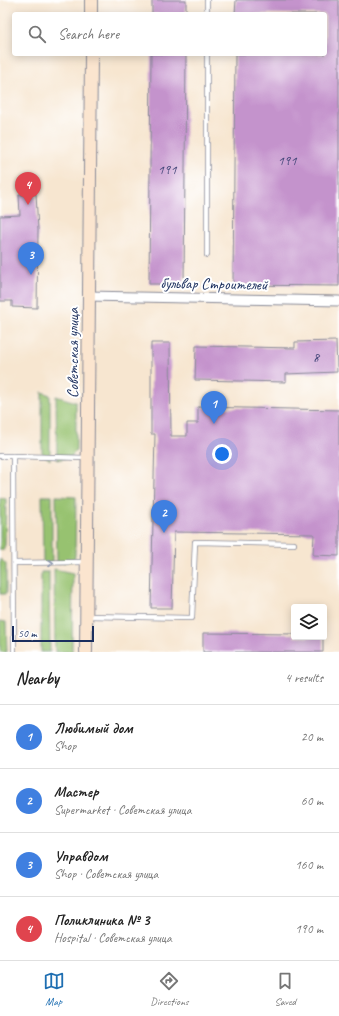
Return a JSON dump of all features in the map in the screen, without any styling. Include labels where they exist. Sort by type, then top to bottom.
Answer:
[{"type":"main road","points":[[91,0],[91,12]]},
{"type":"main road","name":"Советская улица","points":[[86,652],[88,562],[87,458],[91,56]]},
{"type":"street","name":"бульвар Строителей","points":[[88,296],[339,301]]},
{"type":"lane","points":[[207,0],[207,12]]},
{"type":"lane","points":[[207,56],[207,255]]},
{"type":"lane","points":[[0,456],[87,458]]},
{"type":"lane","points":[[13,456],[14,652]]},
{"type":"lane","points":[[86,616],[192,618],[195,542],[294,544]]},
{"type":"lane","points":[[14,563],[88,562]]},
{"type":"green space","points":[[42,392],[50,395],[50,460],[42,453]]},
{"type":"green space","points":[[56,396],[76,402],[76,450],[71,457],[57,460]]},
{"type":"green space","points":[[42,496],[52,496],[52,563],[43,564]]},
{"type":"green space","points":[[56,496],[76,497],[75,556],[73,561],[57,563]]},
{"type":"green space","points":[[0,498],[6,499],[5,545],[3,550],[0,550]]},
{"type":"green space","points":[[0,559],[6,564],[6,594],[0,594]]},
{"type":"green space","points":[[54,569],[73,573],[72,652],[55,652]]},
{"type":"green space","points":[[41,572],[49,572],[50,652],[41,652]]},
{"type":"green space","points":[[0,621],[6,622],[7,652],[0,652]]},
{"type":"building","points":[[152,0],[186,0],[186,12],[152,12]]},
{"type":"building","points":[[236,0],[339,0],[339,286],[233,285],[235,56],[327,56],[327,12],[235,12]]},
{"type":"building","points":[[151,56],[186,56],[184,284],[149,284]]},
{"type":"building","points":[[36,194],[38,230],[37,308],[12,307],[12,301],[0,301],[0,216],[20,215],[19,195]]},
{"type":"building","points":[[336,341],[337,372],[286,374],[286,382],[195,380],[196,346],[295,348],[295,342]]},
{"type":"building","points":[[151,343],[170,343],[171,436],[187,436],[187,423],[198,423],[198,407],[339,410],[339,556],[313,555],[314,534],[174,532],[172,608],[151,608],[155,434],[151,434]]},
{"type":"building","points":[[203,633],[291,634],[291,640],[323,640],[323,652],[203,652]]},
{"type":"place","name":"Поликлиника № 3","points":[[28,205]]},
{"type":"place","name":"Управдом","points":[[31,275]]},
{"type":"place","name":"Любимый дом","points":[[214,424]]},
{"type":"place","name":"Мастер","points":[[164,533]]}]
